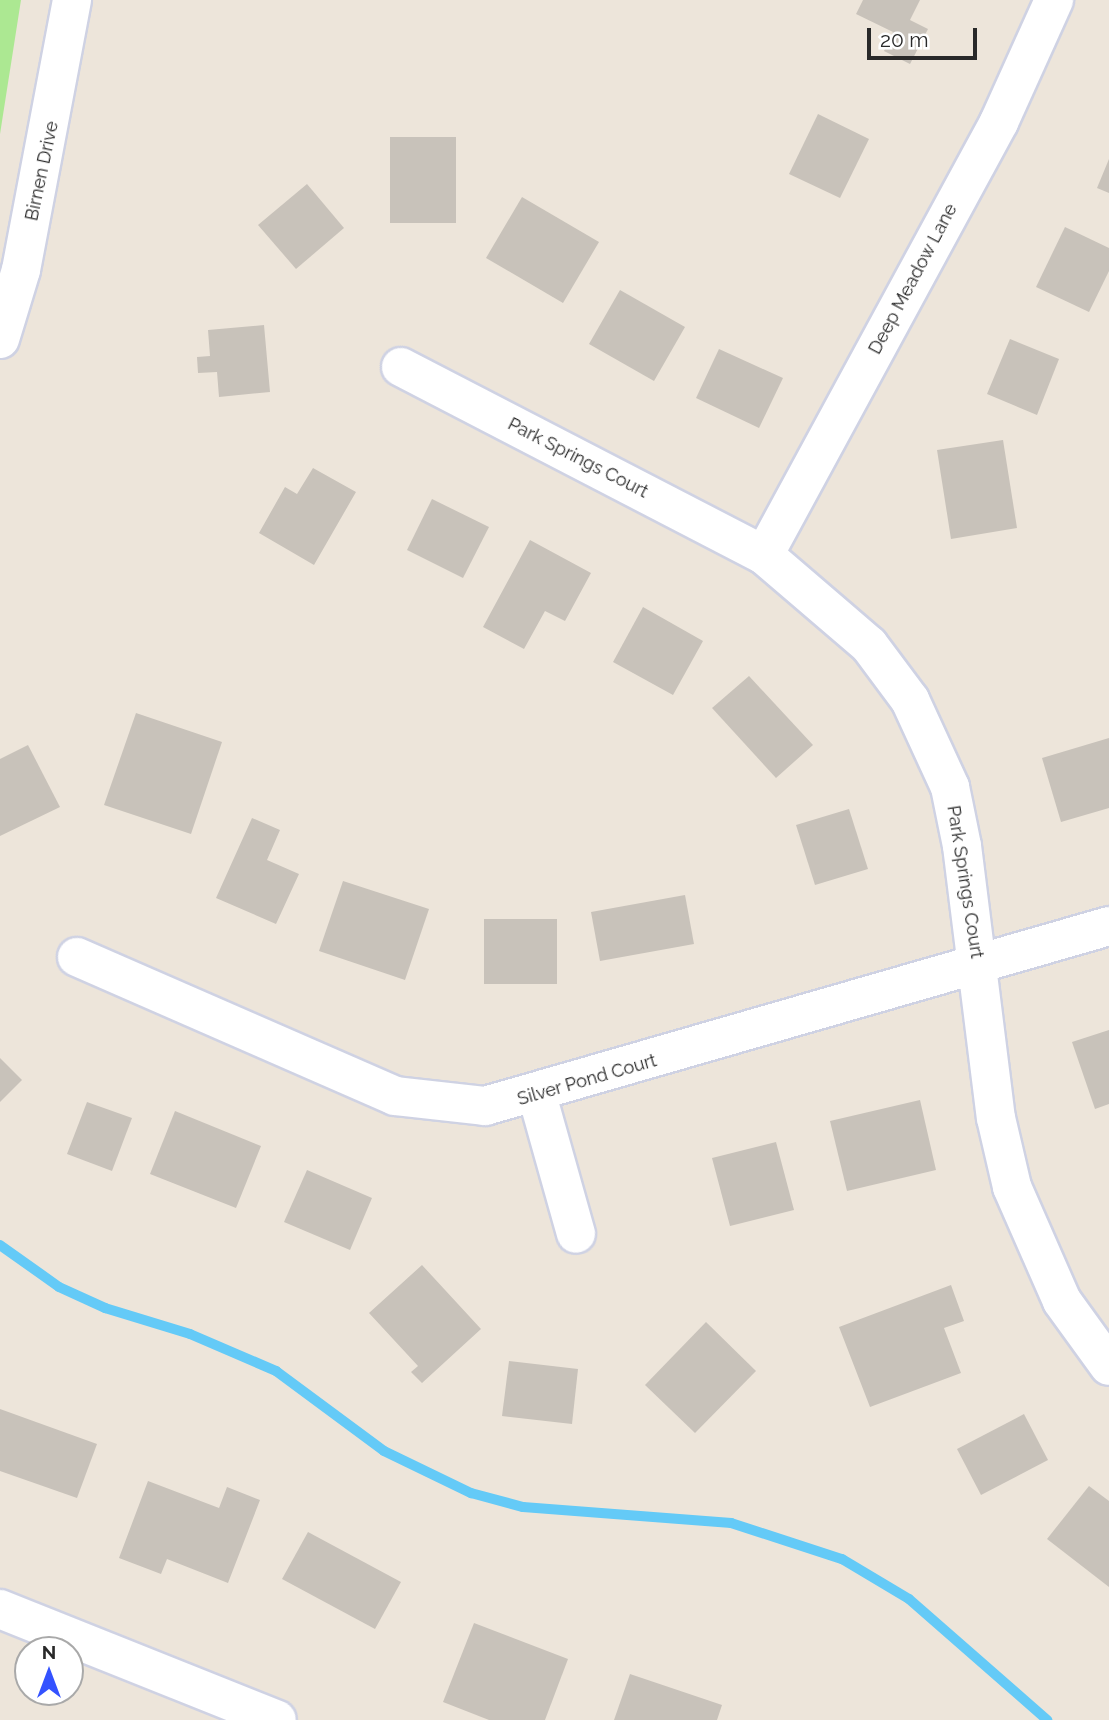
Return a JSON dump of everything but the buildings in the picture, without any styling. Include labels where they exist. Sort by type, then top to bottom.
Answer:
[{"type":"street","name":"Birnen Drive","points":[[0,340],[24,257],[72,0]]},
{"type":"street","name":"Deep Meadow Lane","points":[[765,555],[999,122],[1054,0]]},
{"type":"street","name":"Park Springs Court","points":[[401,367],[765,555],[869,645],[927,731],[950,787],[962,846],[977,966],[1012,1187],[1062,1301],[1109,1366]]},
{"type":"street","name":"Silver Pond Court","points":[[77,957],[395,1096],[485,1106],[537,1095],[1109,926]]},
{"type":"street","points":[[537,1095],[576,1234]]},
{"type":"street","points":[[0,1609],[278,1720]]},
{"type":"green space","points":[[0,0],[21,0],[0,134]]},
{"type":"waterway","points":[[0,1245],[59,1287],[105,1308],[190,1334],[276,1371],[384,1451],[471,1493],[523,1507],[731,1523],[842,1559],[909,1599],[1047,1720]]}]
